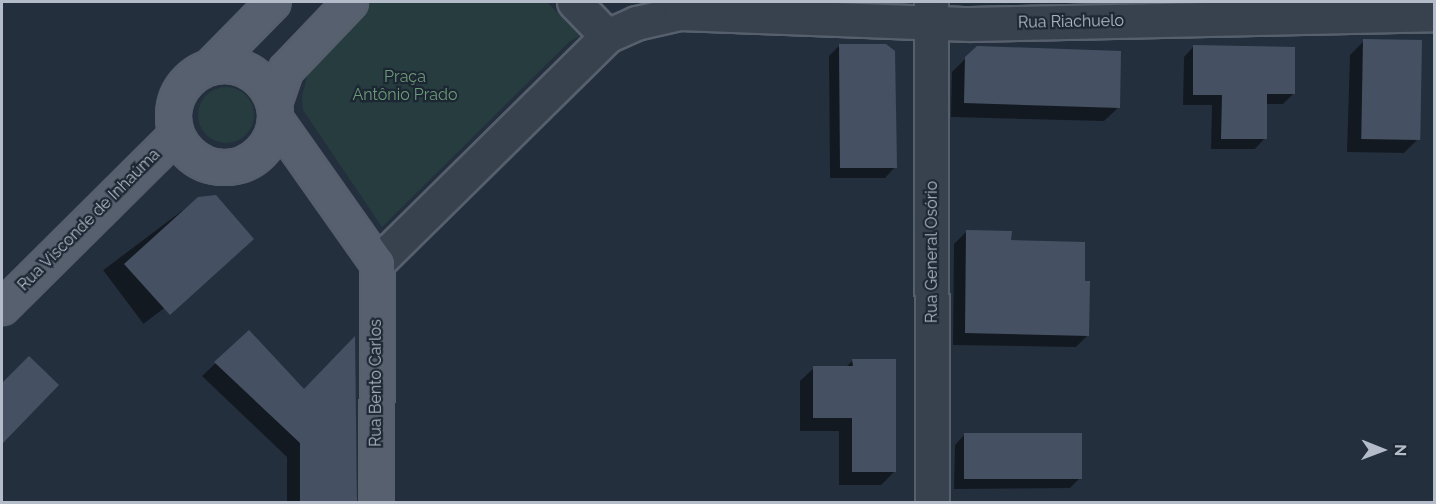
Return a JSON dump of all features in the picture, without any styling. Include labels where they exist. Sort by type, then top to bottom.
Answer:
[{"type":"main road","points":[[273,2],[211,65],[183,84],[175,99],[176,134],[184,149],[198,160],[231,167],[262,151],[286,69],[350,2]]},
{"type":"main road","points":[[211,65],[243,68],[268,88],[275,111],[377,264]]},
{"type":"main road","name":"Rua Visconde de Inhaúma","points":[[2,307],[176,134]]},
{"type":"main road","name":"Rua Bento Carlos","points":[[376,502],[377,264]]},
{"type":"street","points":[[574,2],[607,36]]},
{"type":"street","points":[[377,264],[607,36],[636,23],[699,9]]},
{"type":"street","name":"Rua Riachuelo","points":[[699,9],[932,13],[1434,14]]},
{"type":"street","name":"Rua General Osório","points":[[932,13],[932,502]]},
{"type":"green space","name":"Praça Antônio Prado","points":[[372,2],[547,2],[580,36],[570,41],[382,227],[303,110],[302,96],[308,73],[321,53]]},
{"type":"green space","points":[[220,87],[232,87],[246,95],[254,109],[252,126],[246,135],[232,143],[220,143],[203,131],[198,121],[198,109],[210,92]]},
{"type":"building","points":[[1363,39],[1422,40],[1420,140],[1361,139]]},
{"type":"building","points":[[839,44],[886,44],[895,51],[897,168],[840,168]]},
{"type":"building","points":[[1193,45],[1295,47],[1295,94],[1267,94],[1267,139],[1221,139],[1222,95],[1193,95]]},
{"type":"building","points":[[977,46],[1121,51],[1120,108],[964,103],[965,57]]},
{"type":"building","points":[[216,195],[254,239],[170,315],[124,264],[198,197]]},
{"type":"building","points":[[966,230],[1012,231],[1011,240],[1085,242],[1085,281],[1090,281],[1089,336],[965,333]]},
{"type":"building","points":[[249,330],[304,389],[355,336],[357,502],[300,502],[300,443],[214,362]]},
{"type":"building","points":[[29,356],[59,385],[2,444],[2,383]]},
{"type":"building","points":[[852,359],[896,359],[896,472],[852,472],[852,418],[813,418],[813,366],[853,366]]},
{"type":"building","points":[[964,433],[1082,433],[1082,479],[964,479]]}]
